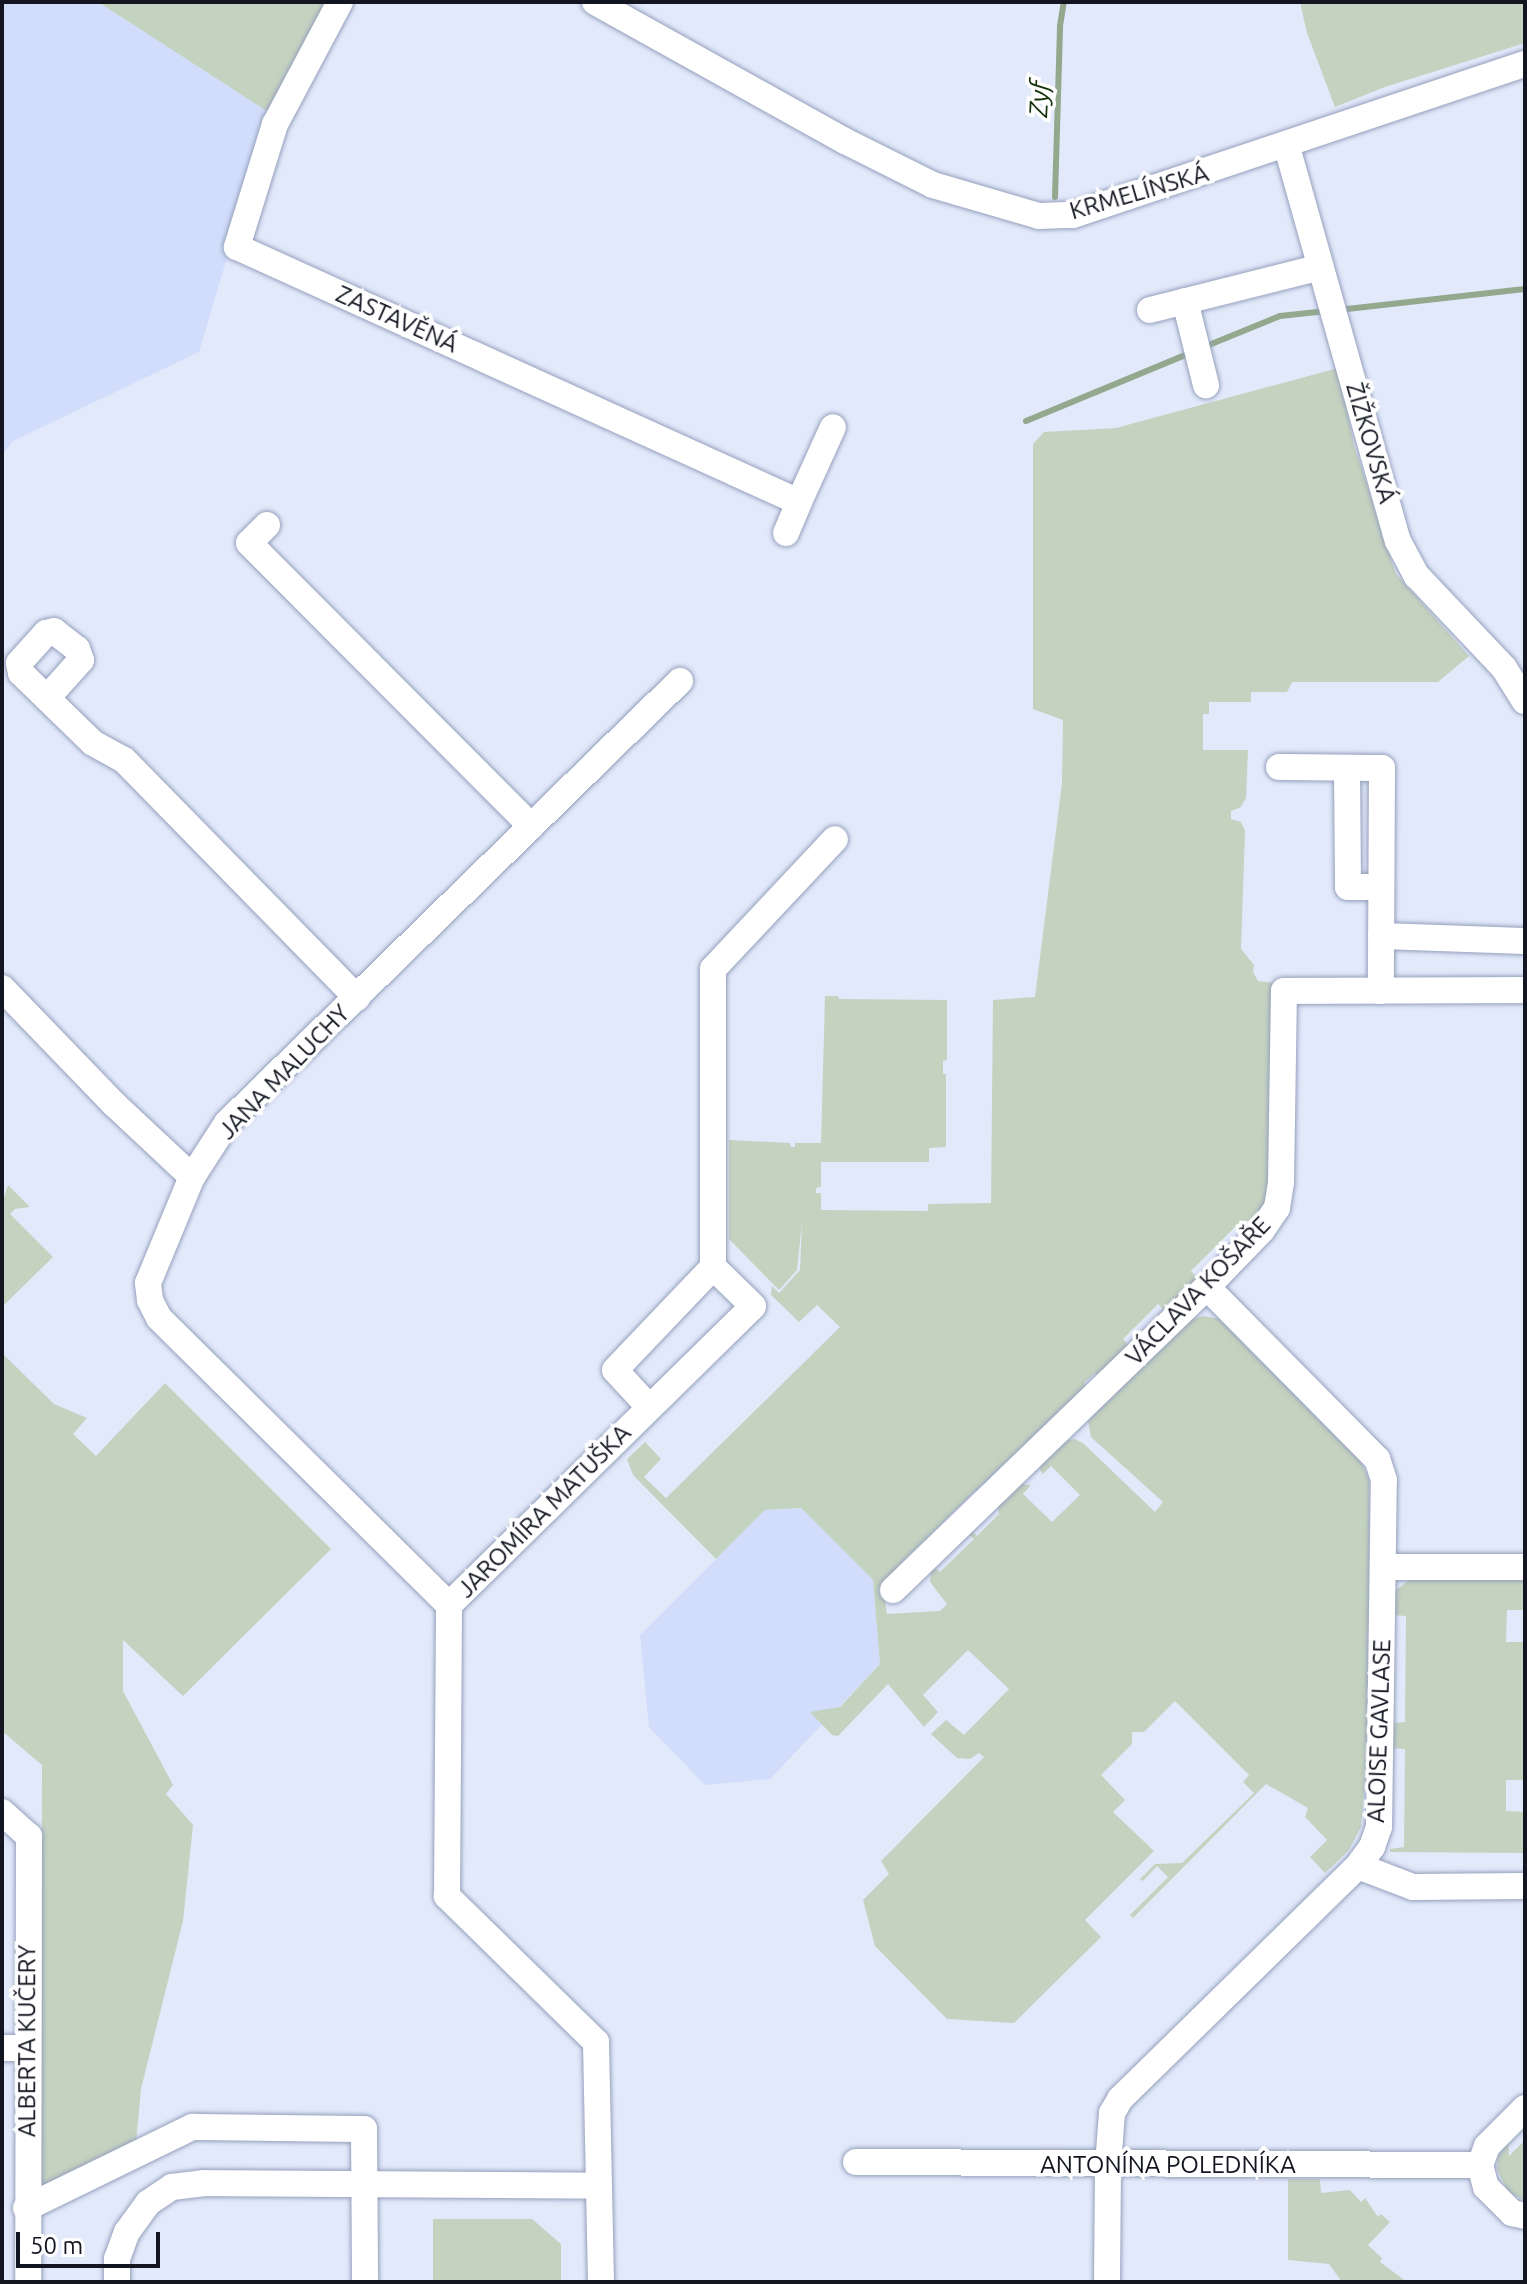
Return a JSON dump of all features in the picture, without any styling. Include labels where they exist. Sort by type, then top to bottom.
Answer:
[{"type":"street","name":"ZASTAVĚNÁ","points":[[340,2],[275,124],[237,247],[799,502]]},
{"type":"street","name":"KRMELÍNSKÁ","points":[[595,2],[845,141],[933,185],[1039,216],[1073,215],[1287,147],[1525,64]]},
{"type":"street","name":"ŽIŽKOVSKÁ","points":[[1287,147],[1398,541],[1417,576],[1504,668],[1525,701]]},
{"type":"street","points":[[1150,310],[1321,267]]},
{"type":"street","points":[[1185,301],[1206,385]]},
{"type":"street","points":[[786,533],[833,427]]},
{"type":"street","points":[[267,525],[249,543],[531,826]]},
{"type":"street","name":"JANA MALUCHY","points":[[449,1605],[159,1318],[150,1300],[148,1283],[192,1177],[227,1123],[680,681]]},
{"type":"street","points":[[47,698],[93,743],[124,760],[357,998]]},
{"type":"street","points":[[1279,767],[1382,768],[1381,991]]},
{"type":"street","points":[[649,1407],[615,1370],[713,1267],[713,969],[835,839]]},
{"type":"street","points":[[1381,936],[1525,941]]},
{"type":"street","points":[[2,988],[114,1104],[192,1177]]},
{"type":"street","name":"VÁCLAVA KOŠAŘE","points":[[893,1590],[1207,1287],[1262,1230],[1277,1208],[1281,1182],[1284,991],[1525,990]]},
{"type":"street","name":"JAROMÍRA MATUŠKA","points":[[601,2282],[596,2042],[447,1896],[449,1605],[753,1306],[713,1267]]},
{"type":"street","name":"ALOISE GAVLASE","points":[[1107,2282],[1108,2165],[1112,2113],[1120,2099],[1358,1866],[1372,1847],[1379,1827],[1384,1480],[1377,1459],[1207,1287]]},
{"type":"street","points":[[1383,1567],[1525,1567]]},
{"type":"street","name":"ALBERTA KUČERY","points":[[2,1812],[29,1836],[15,2048],[28,2282]]},
{"type":"street","points":[[1358,1866],[1413,1887],[1525,1886]]},
{"type":"street","points":[[1525,2108],[1487,2146],[1480,2165],[1486,2187],[1512,2213],[1525,2216]]},
{"type":"street","points":[[26,2208],[192,2127],[364,2129],[365,2282]]},
{"type":"street","name":"ANTONÍNA POLEDNÍKA","points":[[856,2162],[1480,2165]]},
{"type":"street","points":[[117,2282],[117,2259],[127,2232],[148,2203],[172,2187],[203,2183],[598,2186]]},
{"type":"shaded area","points":[[2,2],[98,2],[270,113],[199,352],[13,441],[2,455]]},
{"type":"shaded area","points":[[801,1508],[873,1580],[880,1664],[770,1779],[705,1785],[649,1727],[640,1635],[765,1510]]},
{"type":"green space","points":[[98,2],[328,2],[270,113]]},
{"type":"green space","points":[[1300,2],[1525,2],[1525,43],[1385,87],[1335,107],[1307,33]]},
{"type":"green space","points":[[1338,368],[1354,445],[1396,574],[1469,656],[1438,682],[1292,682],[1287,692],[1251,692],[1251,702],[1209,702],[1209,714],[1203,714],[1203,750],[1248,750],[1246,798],[1241,807],[1231,811],[1231,819],[1241,822],[1245,831],[1241,949],[1254,965],[1253,972],[1258,981],[1273,983],[1273,1173],[1268,1204],[1251,1231],[1241,1221],[1191,1271],[1201,1282],[1168,1314],[1158,1304],[1123,1339],[1133,1349],[1099,1376],[1095,1373],[1084,1383],[1090,1389],[982,1495],[976,1490],[897,1567],[904,1575],[885,1600],[887,1614],[940,1611],[947,1604],[930,1582],[931,1572],[935,1568],[940,1572],[974,1539],[969,1535],[972,1531],[977,1536],[999,1514],[998,1506],[1020,1484],[1031,1485],[1023,1494],[1052,1522],[1080,1495],[1051,1466],[1043,1474],[1040,1470],[1042,1463],[1063,1441],[1075,1439],[1084,1444],[1155,1512],[1163,1502],[1091,1437],[1088,1420],[1188,1320],[1204,1316],[1220,1319],[1359,1458],[1369,1479],[1371,1781],[1365,1781],[1361,1827],[1349,1850],[1325,1873],[1310,1857],[1327,1840],[1305,1817],[1308,1808],[1266,1784],[1133,1918],[1130,1915],[1168,1877],[1157,1866],[1143,1881],[1140,1879],[1155,1864],[1182,1863],[1254,1793],[1243,1782],[1249,1775],[1175,1701],[1144,1732],[1132,1732],[1132,1744],[1101,1775],[1125,1800],[1113,1812],[1154,1851],[1085,1920],[1101,1937],[1014,2023],[947,2019],[875,1946],[863,1900],[889,1874],[881,1861],[984,1757],[979,1753],[970,1759],[957,1758],[931,1734],[946,1720],[964,1735],[1009,1689],[968,1650],[923,1695],[938,1712],[924,1727],[888,1684],[838,1736],[832,1735],[810,1712],[840,1707],[880,1664],[873,1580],[801,1508],[765,1510],[716,1559],[633,1475],[627,1459],[645,1442],[661,1459],[644,1477],[666,1498],[840,1327],[817,1305],[799,1322],[771,1295],[772,1286],[779,1293],[800,1270],[802,1222],[797,1270],[779,1290],[729,1239],[729,1140],[790,1143],[791,1147],[795,1147],[795,1143],[821,1143],[825,996],[838,996],[839,999],[947,1000],[947,1060],[943,1061],[943,1074],[946,1074],[946,1147],[929,1148],[929,1162],[821,1162],[821,1187],[816,1188],[816,1193],[821,1193],[821,1210],[928,1211],[928,1204],[991,1203],[993,1000],[1035,997],[1062,783],[1063,720],[1033,709],[1033,444],[1044,432],[1116,428]]},
{"type":"green space","points":[[8,1185],[30,1207],[15,1209],[10,1214],[53,1257],[2,1307],[2,1203]]},
{"type":"green space","points":[[2,1353],[54,1404],[87,1418],[73,1434],[96,1456],[165,1383],[331,1549],[183,1696],[123,1640],[123,1691],[173,1785],[166,1794],[193,1825],[183,1921],[141,2089],[136,2143],[41,2187],[42,1765],[2,1731]]},
{"type":"green space","points":[[1525,1578],[1525,1610],[1507,1610],[1506,1642],[1525,1642],[1525,1780],[1506,1780],[1506,1811],[1525,1812],[1525,1853],[1390,1852],[1390,1849],[1404,1847],[1405,1749],[1391,1748],[1391,1723],[1405,1722],[1406,1616],[1392,1615],[1394,1592],[1410,1579]]},
{"type":"green space","points":[[1508,2139],[1509,2156],[1525,2140],[1525,2201],[1508,2191],[1497,2170],[1498,2157]]},
{"type":"green space","points":[[1288,2179],[1320,2179],[1321,2193],[1350,2190],[1361,2202],[1365,2198],[1378,2217],[1381,2214],[1390,2222],[1368,2245],[1382,2258],[1380,2262],[1407,2282],[1342,2282],[1329,2264],[1288,2260]]},
{"type":"green space","points":[[433,2219],[532,2219],[561,2244],[561,2282],[433,2282]]},
{"type":"waterway","name":"Zyf","points":[[1055,197],[1060,26],[1064,2]]},
{"type":"waterway","points":[[1338,310],[1525,289]]},
{"type":"waterway","points":[[1204,347],[1280,316],[1327,311]]},
{"type":"waterway","points":[[1026,421],[1190,353]]}]
